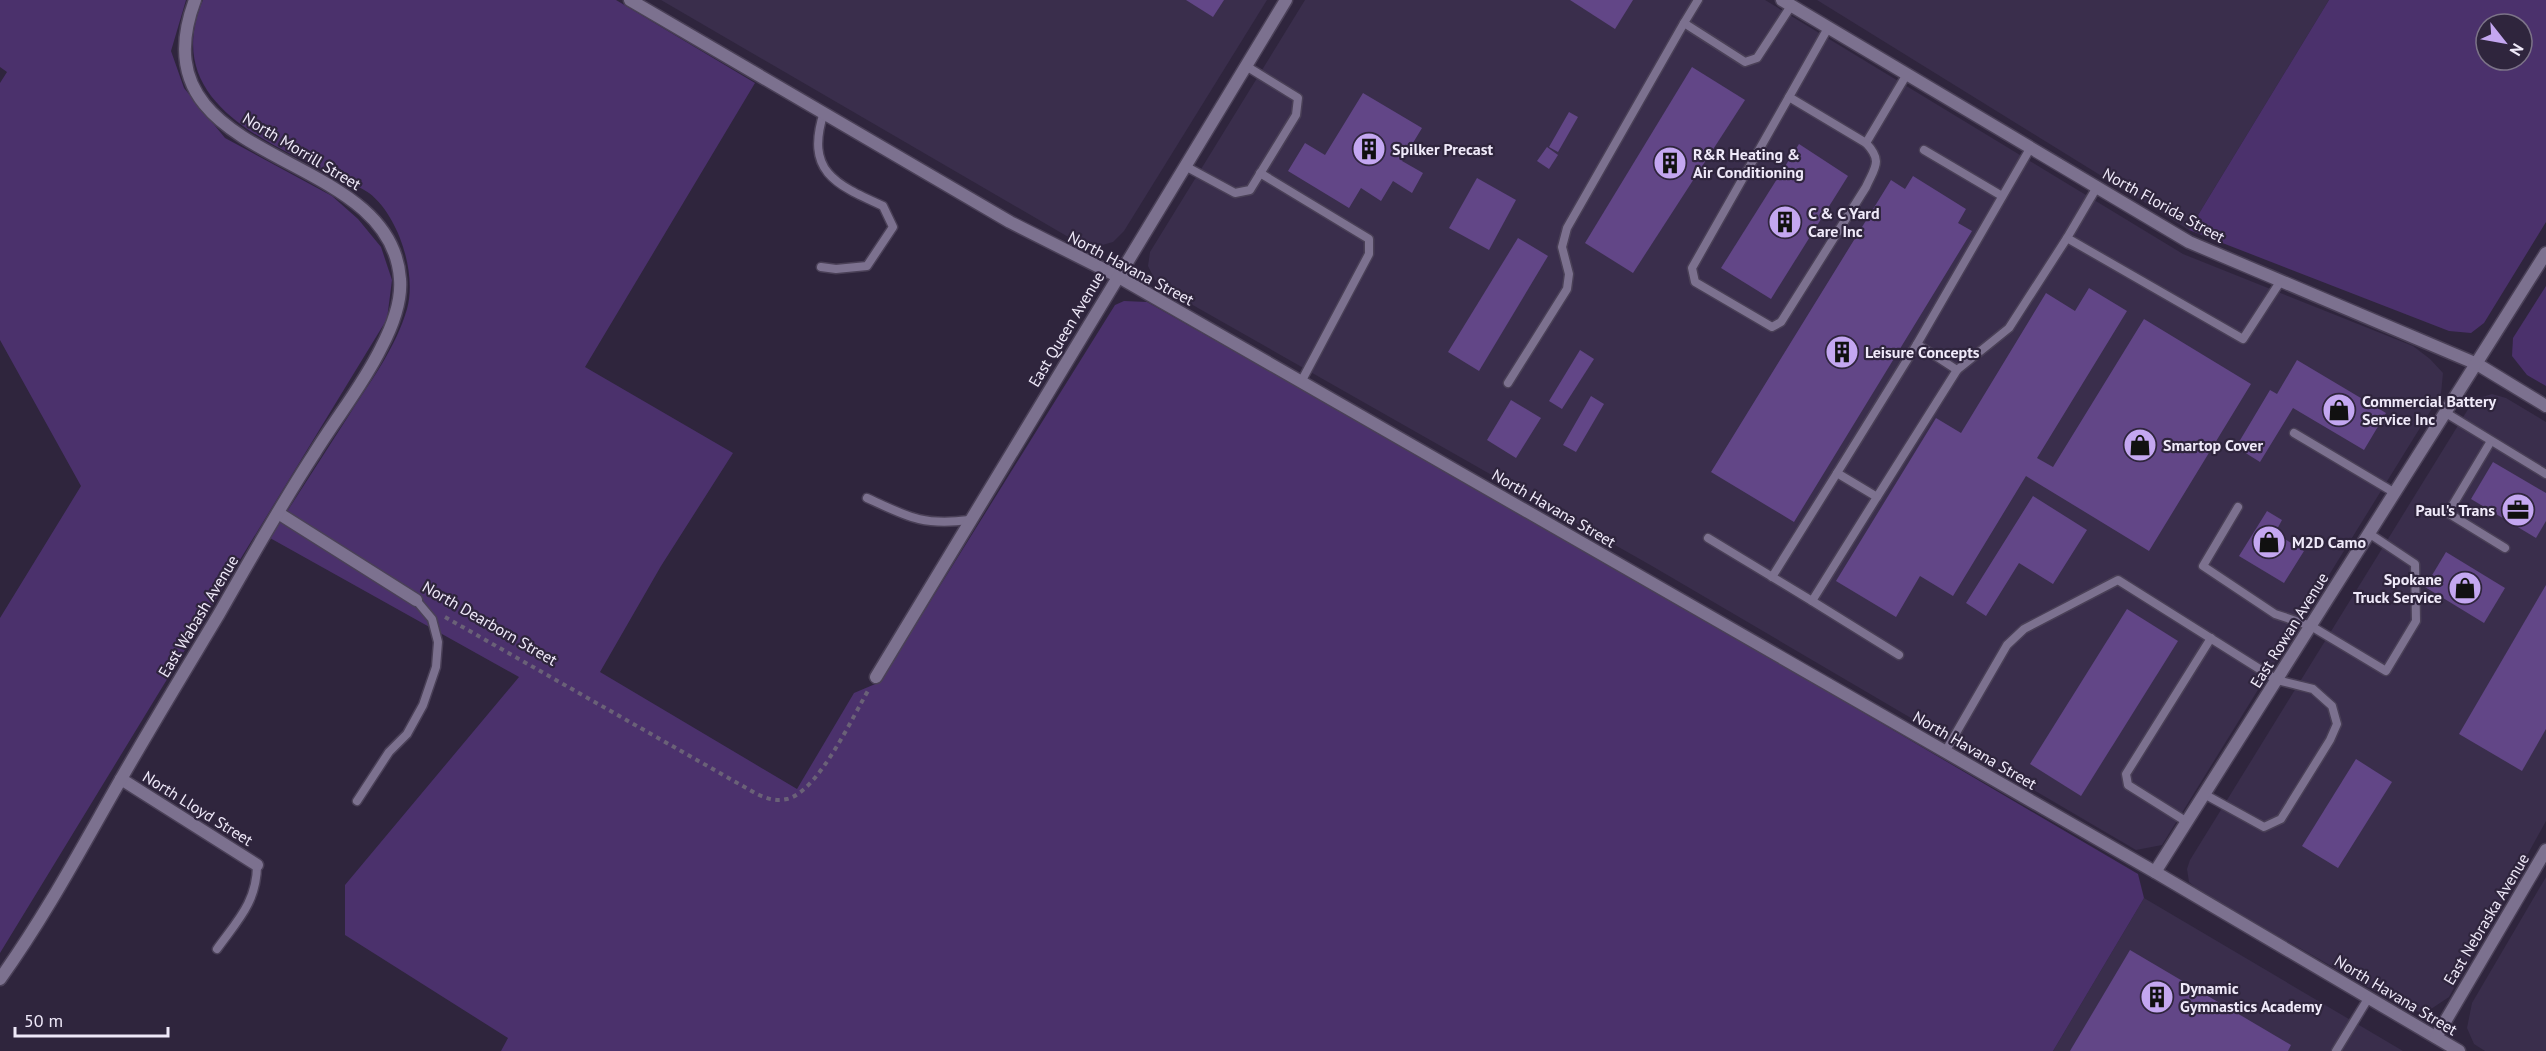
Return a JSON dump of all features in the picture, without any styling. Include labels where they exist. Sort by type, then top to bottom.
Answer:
[{"type":"street","name":"North Morrill Street","points":[[195,0],[183,38],[183,55],[193,87],[204,104],[250,142],[364,209],[387,237],[398,263]]},
{"type":"street","name":"North Havana Street","points":[[630,0],[1010,222],[1117,276],[2155,872],[2458,1051]]},
{"type":"street","name":"East Queen Avenue","points":[[876,677],[1286,0]]},
{"type":"street","name":"North Florida Street","points":[[1786,3],[2190,242],[2477,364],[2546,406]]},
{"type":"street","name":"East Rowan Avenue","points":[[2155,872],[2546,253]]},
{"type":"street","name":"East Wabash Avenue","points":[[0,979],[52,900],[120,779],[278,513],[384,342],[399,304],[398,263]]},
{"type":"street","name":"North Dearborn Street","points":[[278,513],[416,600]]},
{"type":"street","name":"North Lloyd Street","points":[[120,779],[257,866]]},
{"type":"street","name":"East Nebraska Avenue","points":[[2436,1036],[2546,850]]},
{"type":"lane","points":[[1508,383],[1567,289],[1569,274],[1562,247],[1567,228],[1698,0]]},
{"type":"lane","points":[[1684,23],[1744,62],[1757,58],[1786,3]]},
{"type":"lane","points":[[1789,97],[1866,143],[1875,153],[1877,164],[1866,187],[1781,322],[1772,327],[1695,282],[1692,268],[1828,28]]},
{"type":"lane","points":[[1185,166],[1235,193],[1250,190],[1296,114],[1298,98],[1246,66]]},
{"type":"lane","points":[[1866,143],[1907,74]]},
{"type":"lane","points":[[821,267],[836,269],[867,266],[893,227],[883,206],[855,193],[829,175],[820,162],[816,137],[824,112]]},
{"type":"lane","points":[[1773,577],[1917,344],[2031,147]]},
{"type":"lane","points":[[1924,150],[2002,196]]},
{"type":"lane","points":[[1260,173],[1369,239],[1369,254],[1301,382]]},
{"type":"lane","points":[[1812,601],[1957,370],[2009,328],[2097,187]]},
{"type":"lane","points":[[2067,238],[2243,339],[2280,282]]},
{"type":"lane","points":[[1917,344],[1957,370]]},
{"type":"lane","points":[[2446,412],[2546,474]]},
{"type":"lane","points":[[2294,433],[2395,493]]},
{"type":"lane","points":[[2491,441],[2448,513],[2505,548]]},
{"type":"lane","points":[[1837,473],[1877,497]]},
{"type":"lane","points":[[867,498],[914,520],[940,524],[969,520]]},
{"type":"lane","points":[[2238,507],[2203,566],[2275,614],[2311,627],[2386,671],[2416,621],[2415,564],[2370,534]]},
{"type":"lane","points":[[1708,537],[1899,655]]},
{"type":"lane","points":[[1945,752],[2007,645],[2024,629],[2118,579],[2277,680],[2313,689],[2332,705],[2337,724],[2296,798],[2281,819],[2264,827],[2204,795]]},
{"type":"lane","points":[[357,801],[389,752],[407,734],[423,705],[436,667],[438,642],[432,619],[416,600]]},
{"type":"lane","points":[[2187,822],[2128,785],[2126,774],[2211,638]]},
{"type":"lane","points":[[217,949],[245,911],[257,887],[257,866]]},
{"type":"lane","points":[[2336,1051],[2368,997]]},
{"type":"path","name":"North Dearborn Street","points":[[416,600],[765,798],[776,800],[793,797],[809,785],[876,677]]},
{"type":"shaded area","points":[[0,0],[186,0],[171,51],[184,88],[225,138],[332,196],[358,219],[381,247],[392,280],[387,319],[0,953],[0,618],[81,486],[0,340],[0,83],[7,72],[0,67]]},
{"type":"shaded area","points":[[203,0],[616,0],[755,83],[585,367],[733,453],[661,566],[600,672],[797,789],[854,693],[880,682],[1115,305],[1124,301],[1147,302],[1571,541],[2138,874],[2144,898],[2053,1051],[501,1051],[508,1038],[345,935],[345,885],[519,677],[270,538],[375,375],[397,336],[407,309],[409,295],[410,279],[403,246],[389,216],[369,193],[273,145],[224,110],[206,88],[195,63],[194,34]]},
{"type":"shaded area","points":[[661,0],[1267,0],[1124,231],[1113,242],[1099,246],[1070,238]]},
{"type":"shaded area","points":[[1305,0],[1765,0],[2183,254],[2413,346],[2430,359],[2443,373],[2441,394],[2162,845],[2136,850],[1652,566],[1168,291],[1155,280],[1148,266],[1150,252]]},
{"type":"shaded area","points":[[1817,0],[2329,0],[2189,230]]},
{"type":"shaded area","points":[[2329,0],[2546,0],[2546,222],[2484,323],[2471,333],[2449,331],[2189,230]]},
{"type":"shaded area","points":[[2546,286],[2546,386],[2527,375],[2512,356],[2513,338]]},
{"type":"shaded area","points":[[2492,394],[2506,398],[2546,422],[2546,821],[2449,997],[2425,1013],[2406,1009],[2198,890],[2189,882],[2187,869],[2190,860],[2470,406],[2479,398]]},
{"type":"shaded area","points":[[2546,877],[2546,1051],[2485,1051],[2474,1044],[2467,1028],[2472,1003]]},
{"type":"shaded area","points":[[2144,898],[2403,1051],[2053,1051]]},
{"type":"building","points":[[1186,0],[1224,0],[1213,17]]},
{"type":"building","points":[[1570,0],[1633,0],[1615,29]]},
{"type":"building","name":"R&R Heating & Air Conditioning","points":[[1692,67],[1745,100],[1633,273],[1585,243]]},
{"type":"building","name":"Spilker Precast","points":[[1363,93],[1422,128],[1402,161],[1423,173],[1412,193],[1393,181],[1381,201],[1361,188],[1349,208],[1288,171],[1305,143],[1325,155]]},
{"type":"building","points":[[1569,112],[1578,117],[1558,152],[1549,147]]},
{"type":"building","name":"C & C Yard Care Inc","points":[[1799,144],[1848,176],[1771,299],[1721,268]]},
{"type":"building","points":[[1547,147],[1558,155],[1549,169],[1537,161]]},
{"type":"building","name":"Leisure Concepts","points":[[1913,176],[1966,209],[1958,223],[1972,231],[1794,522],[1711,472],[1891,180],[1905,189]]},
{"type":"building","points":[[1477,178],[1516,200],[1489,250],[1449,228]]},
{"type":"building","points":[[1518,238],[1548,256],[1479,371],[1448,352]]},
{"type":"building","name":"Smartop Cover","points":[[2089,288],[2127,311],[2037,458],[2053,467],[2144,319],[2251,384],[2149,551],[2026,476],[1953,596],[1920,576],[1896,617],[1836,581],[1936,418],[1961,433],[2046,293],[2075,311]]},
{"type":"building","points":[[1580,350],[1594,359],[1562,409],[1549,401]]},
{"type":"building","name":"Commercial Battery Service Inc","points":[[2297,360],[2386,413],[2364,450],[2293,408],[2260,462],[2236,447],[2270,390],[2277,394]]},
{"type":"building","points":[[1591,396],[1604,404],[1576,452],[1563,445]]},
{"type":"building","points":[[1511,400],[1541,418],[1516,458],[1487,440]]},
{"type":"building","name":"Paul's Trans","points":[[2493,462],[2546,493],[2546,521],[2536,538],[2471,499]]},
{"type":"building","points":[[2033,496],[2087,530],[2053,584],[2019,563],[1986,616],[1966,603]]},
{"type":"building","name":"M2D Camo","points":[[2267,511],[2282,520],[2275,533],[2304,551],[2284,583],[2239,556]]},
{"type":"building","name":"Spokane Truck Service","points":[[2446,552],[2505,588],[2484,623],[2425,587]]},
{"type":"building","points":[[2546,585],[2546,729],[2522,771],[2459,734]]},
{"type":"building","points":[[2127,609],[2178,641],[2081,796],[2030,764]]},
{"type":"building","points":[[2356,759],[2392,782],[2338,868],[2302,846]]},
{"type":"building","name":"Dynamic Gymnastics Academy","points":[[2130,950],[2291,1045],[2288,1051],[2070,1051]]},
{"type":"place","name":"Spilker Precast","points":[[1369,149]]},
{"type":"place","name":"R&R Heating & Air Conditioning","points":[[1670,163]]},
{"type":"place","name":"C & C Yard Care Inc","points":[[1785,222]]},
{"type":"place","name":"Leisure Concepts","points":[[1842,352]]},
{"type":"place","name":"Commercial Battery Service Inc","points":[[2339,410]]},
{"type":"place","name":"Smartop Cover","points":[[2140,445]]},
{"type":"place","name":"Paul's Trans","points":[[2518,510]]},
{"type":"place","name":"M2D Camo","points":[[2269,542]]},
{"type":"place","name":"Spokane Truck Service","points":[[2465,588]]},
{"type":"place","name":"Dynamic Gymnastics Academy","points":[[2157,997]]}]
